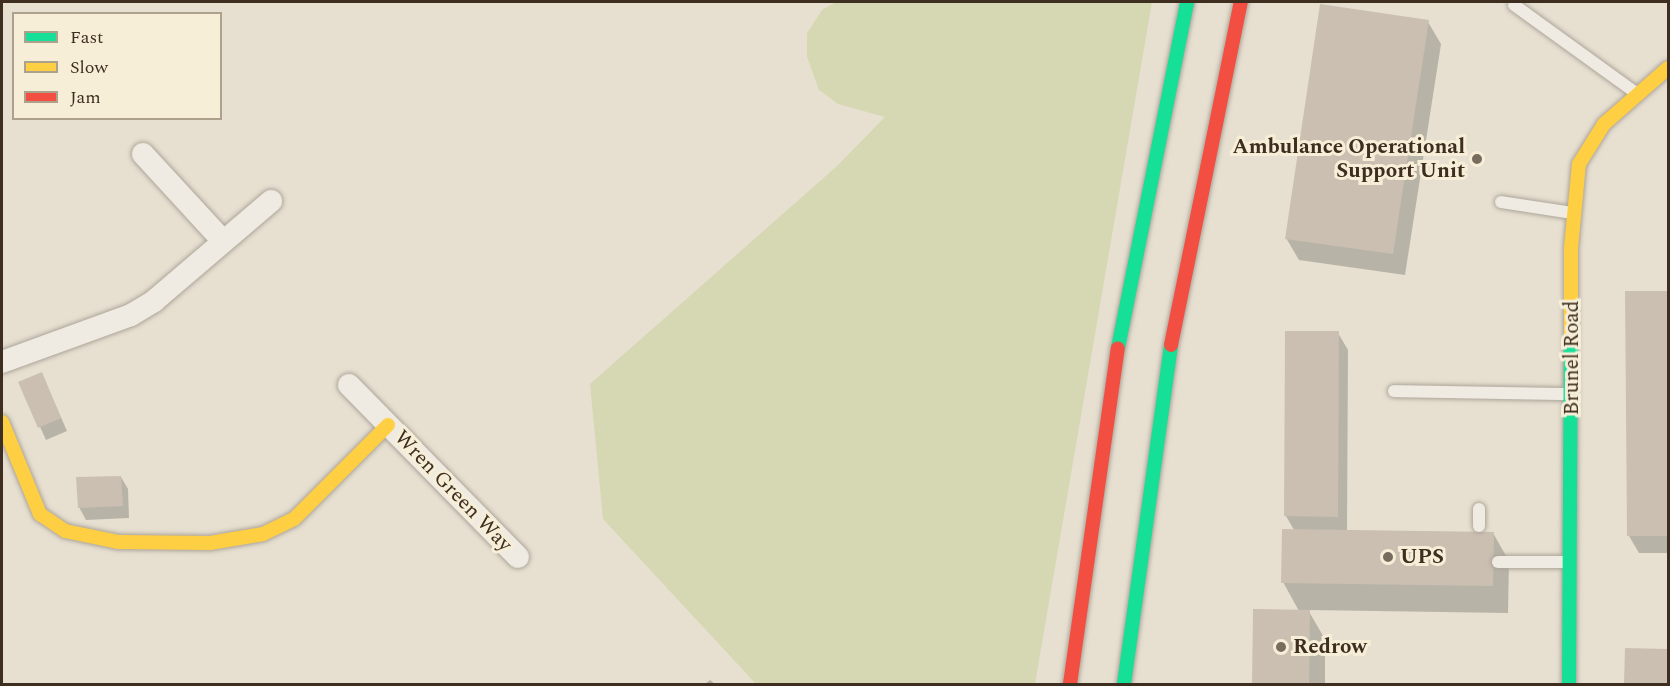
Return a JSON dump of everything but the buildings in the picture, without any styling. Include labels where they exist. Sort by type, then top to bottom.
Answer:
[{"type":"main road","points":[[1070,684],[1121,328],[1187,2]]},
{"type":"main road","points":[[1124,684],[1172,335],[1241,2]]},
{"type":"main road","name":"Brunel Road","points":[[1569,684],[1573,394],[1571,248],[1579,164],[1604,124],[1636,93],[1668,68]]},
{"type":"main road","name":"Wren Green Way","points":[[2,422],[40,514],[65,531],[118,542],[187,542],[263,534],[294,519],[388,425]]},
{"type":"street","points":[[143,154],[223,241]]},
{"type":"street","points":[[2,362],[131,315],[154,301],[271,201]]},
{"type":"street","name":"Wren Green Way","points":[[349,385],[518,558]]},
{"type":"lane","points":[[1514,5],[1636,93]]},
{"type":"lane","points":[[1501,202],[1575,213]]},
{"type":"lane","points":[[1394,391],[1573,394]]},
{"type":"lane","points":[[1479,509],[1479,526]]},
{"type":"lane","points":[[1498,562],[1571,562]]},
{"type":"green space","points":[[836,2],[1152,2],[1035,684],[756,684],[603,519],[590,384],[837,166],[885,117],[838,104],[819,90],[807,57],[807,33],[822,10]]},
{"type":"traffic: fast","points":[[1118,348],[1187,2]]},
{"type":"traffic: fast","points":[[1569,684],[1571,338]]},
{"type":"traffic: fast","points":[[1124,684],[1171,345]]},
{"type":"traffic: slow","points":[[1571,338],[1571,248],[1579,164],[1604,124],[1668,68]]},
{"type":"traffic: slow","points":[[2,422],[40,514],[65,531],[118,542],[210,543],[263,534],[294,519],[388,425]]},
{"type":"traffic: jam","points":[[1171,345],[1241,2]]},
{"type":"traffic: jam","points":[[1070,684],[1118,348]]},
{"type":"place","name":"Ambulance Operational Support Unit","points":[[1477,159]]},
{"type":"place","name":"UPS","points":[[1388,557]]},
{"type":"place","name":"Redrow","points":[[1281,647]]}]
